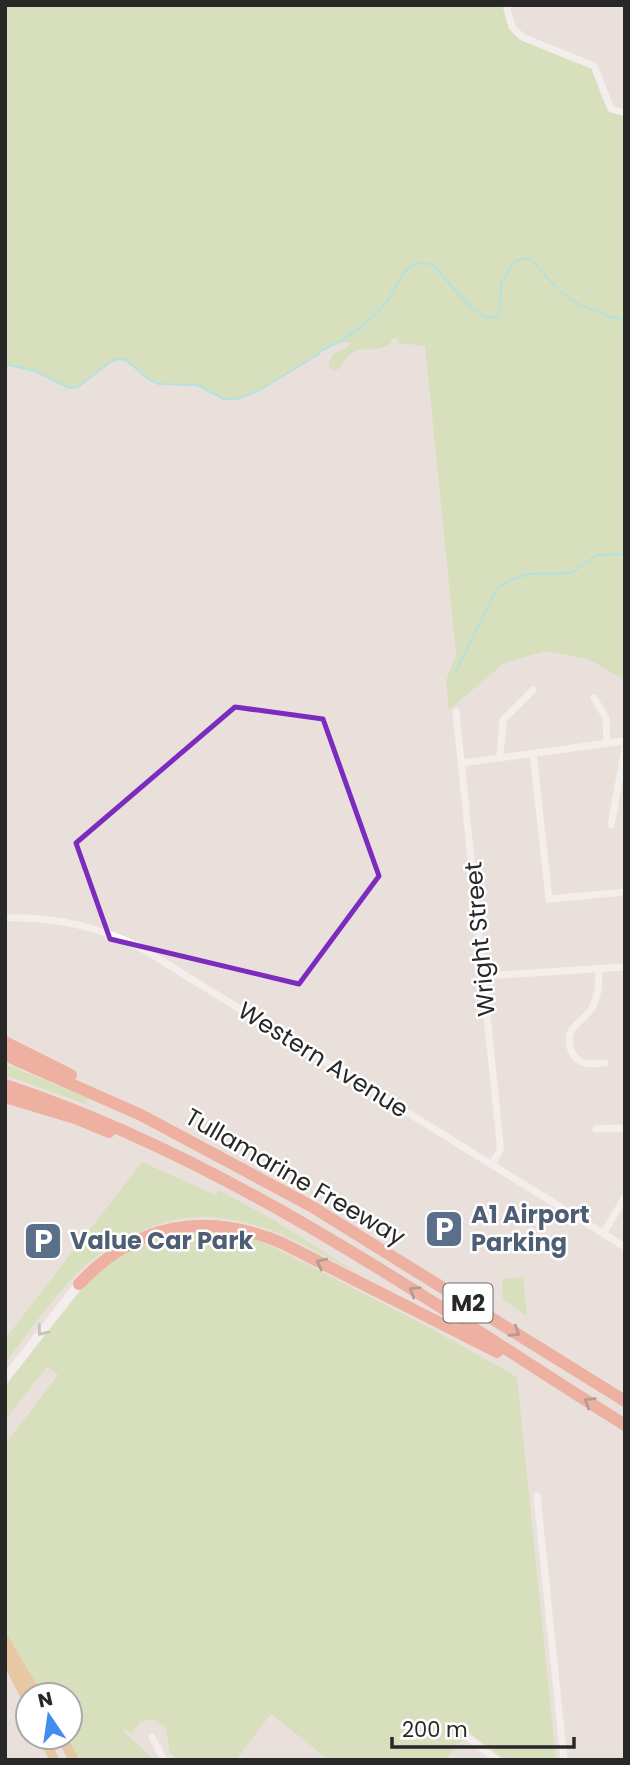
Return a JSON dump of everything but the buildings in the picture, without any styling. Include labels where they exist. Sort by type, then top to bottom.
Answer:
[{"type":"highway","points":[[5,1042],[103,1091],[109,1100]]},
{"type":"highway","name":"Tullamarine Freeway","points":[[5,1055],[109,1100],[199,1144],[311,1206],[625,1401]]},
{"type":"highway","name":"Tullamarine Freeway","points":[[5,1085],[119,1127],[250,1194],[355,1254],[625,1425]]},
{"type":"highway","points":[[5,1097],[83,1122],[250,1194]]},
{"type":"highway","points":[[79,1284],[105,1259],[154,1233],[192,1225],[244,1229],[282,1243],[554,1380]]},
{"type":"main road","points":[[5,1641],[29,1681]]},
{"type":"main road","points":[[5,1657],[18,1681]]},
{"type":"street","points":[[506,5],[512,27],[522,37],[594,66],[611,109],[625,113]]},
{"type":"street","points":[[500,757],[503,720],[533,690]]},
{"type":"street","points":[[594,698],[606,718],[607,742]]},
{"type":"street","name":"Wright Street","points":[[456,712],[500,1143],[492,1164]]},
{"type":"street","points":[[463,763],[625,741]]},
{"type":"street","points":[[611,825],[625,748]]},
{"type":"street","points":[[533,753],[548,899],[625,892]]},
{"type":"street","name":"Western Avenue","points":[[5,918],[35,917],[72,922],[110,933],[138,946],[625,1247]]},
{"type":"street","points":[[483,976],[625,967]]},
{"type":"street","points":[[598,968],[600,984],[594,1004],[571,1031],[569,1044],[572,1054],[579,1061],[589,1065],[605,1063]]},
{"type":"street","points":[[596,1129],[625,1128]]},
{"type":"street","points":[[603,1234],[625,1197]]},
{"type":"street","points":[[5,1378],[79,1284]]},
{"type":"street","points":[[537,1496],[564,1760]]},
{"type":"street","points":[[152,1737],[164,1760]]},
{"type":"street","points":[[470,1739],[497,1760]]},
{"type":"highlighted area","points":[[235,707],[323,719],[379,876],[299,984],[110,939],[76,843]]},
{"type":"green space","points":[[5,5],[504,5],[507,23],[513,32],[594,68],[602,99],[610,110],[625,115],[625,680],[588,659],[546,651],[504,663],[449,710],[446,681],[456,655],[425,346],[398,343],[398,338],[392,339],[391,343],[384,347],[352,353],[339,369],[332,370],[328,366],[333,354],[345,349],[352,342],[339,343],[321,351],[258,391],[237,399],[224,399],[197,385],[159,384],[148,379],[126,360],[110,362],[78,387],[69,388],[35,371],[7,364]]},
{"type":"green space","points":[[5,1064],[88,1098],[86,1104],[5,1075]]},
{"type":"green space","points":[[142,1162],[216,1195],[219,1190],[275,1221],[364,1277],[292,1239],[262,1227],[223,1218],[205,1217],[163,1223],[128,1237],[81,1270],[51,1302],[5,1363],[5,1339]]},
{"type":"green space","points":[[181,1232],[241,1234],[271,1246],[423,1324],[517,1377],[556,1760],[505,1760],[469,1732],[445,1760],[329,1760],[271,1714],[236,1760],[178,1760],[170,1753],[166,1728],[154,1719],[140,1722],[131,1734],[125,1728],[123,1731],[155,1760],[79,1760],[74,1751],[84,1751],[84,1681],[34,1681],[5,1633],[5,1444],[58,1375],[47,1367],[5,1420],[5,1386],[90,1279],[119,1255],[145,1243]]},
{"type":"green space","points":[[523,1277],[527,1316],[503,1299],[502,1279]]},
{"type":"waterway","points":[[5,364],[35,371],[69,388],[78,387],[110,362],[126,360],[148,379],[159,384],[197,385],[224,399],[237,399],[258,391],[356,331],[386,303],[406,271],[416,264],[432,264],[472,309],[489,318],[498,315],[501,283],[515,261],[526,258],[532,260],[553,284],[572,300],[625,321]]},
{"type":"waterway","points":[[456,671],[497,588],[510,580],[530,574],[572,573],[596,555],[625,554]]},
{"type":"place","name":"A1 Airport Parking","points":[[444,1229]]},
{"type":"place","name":"Value Car Park","points":[[43,1241]]}]
